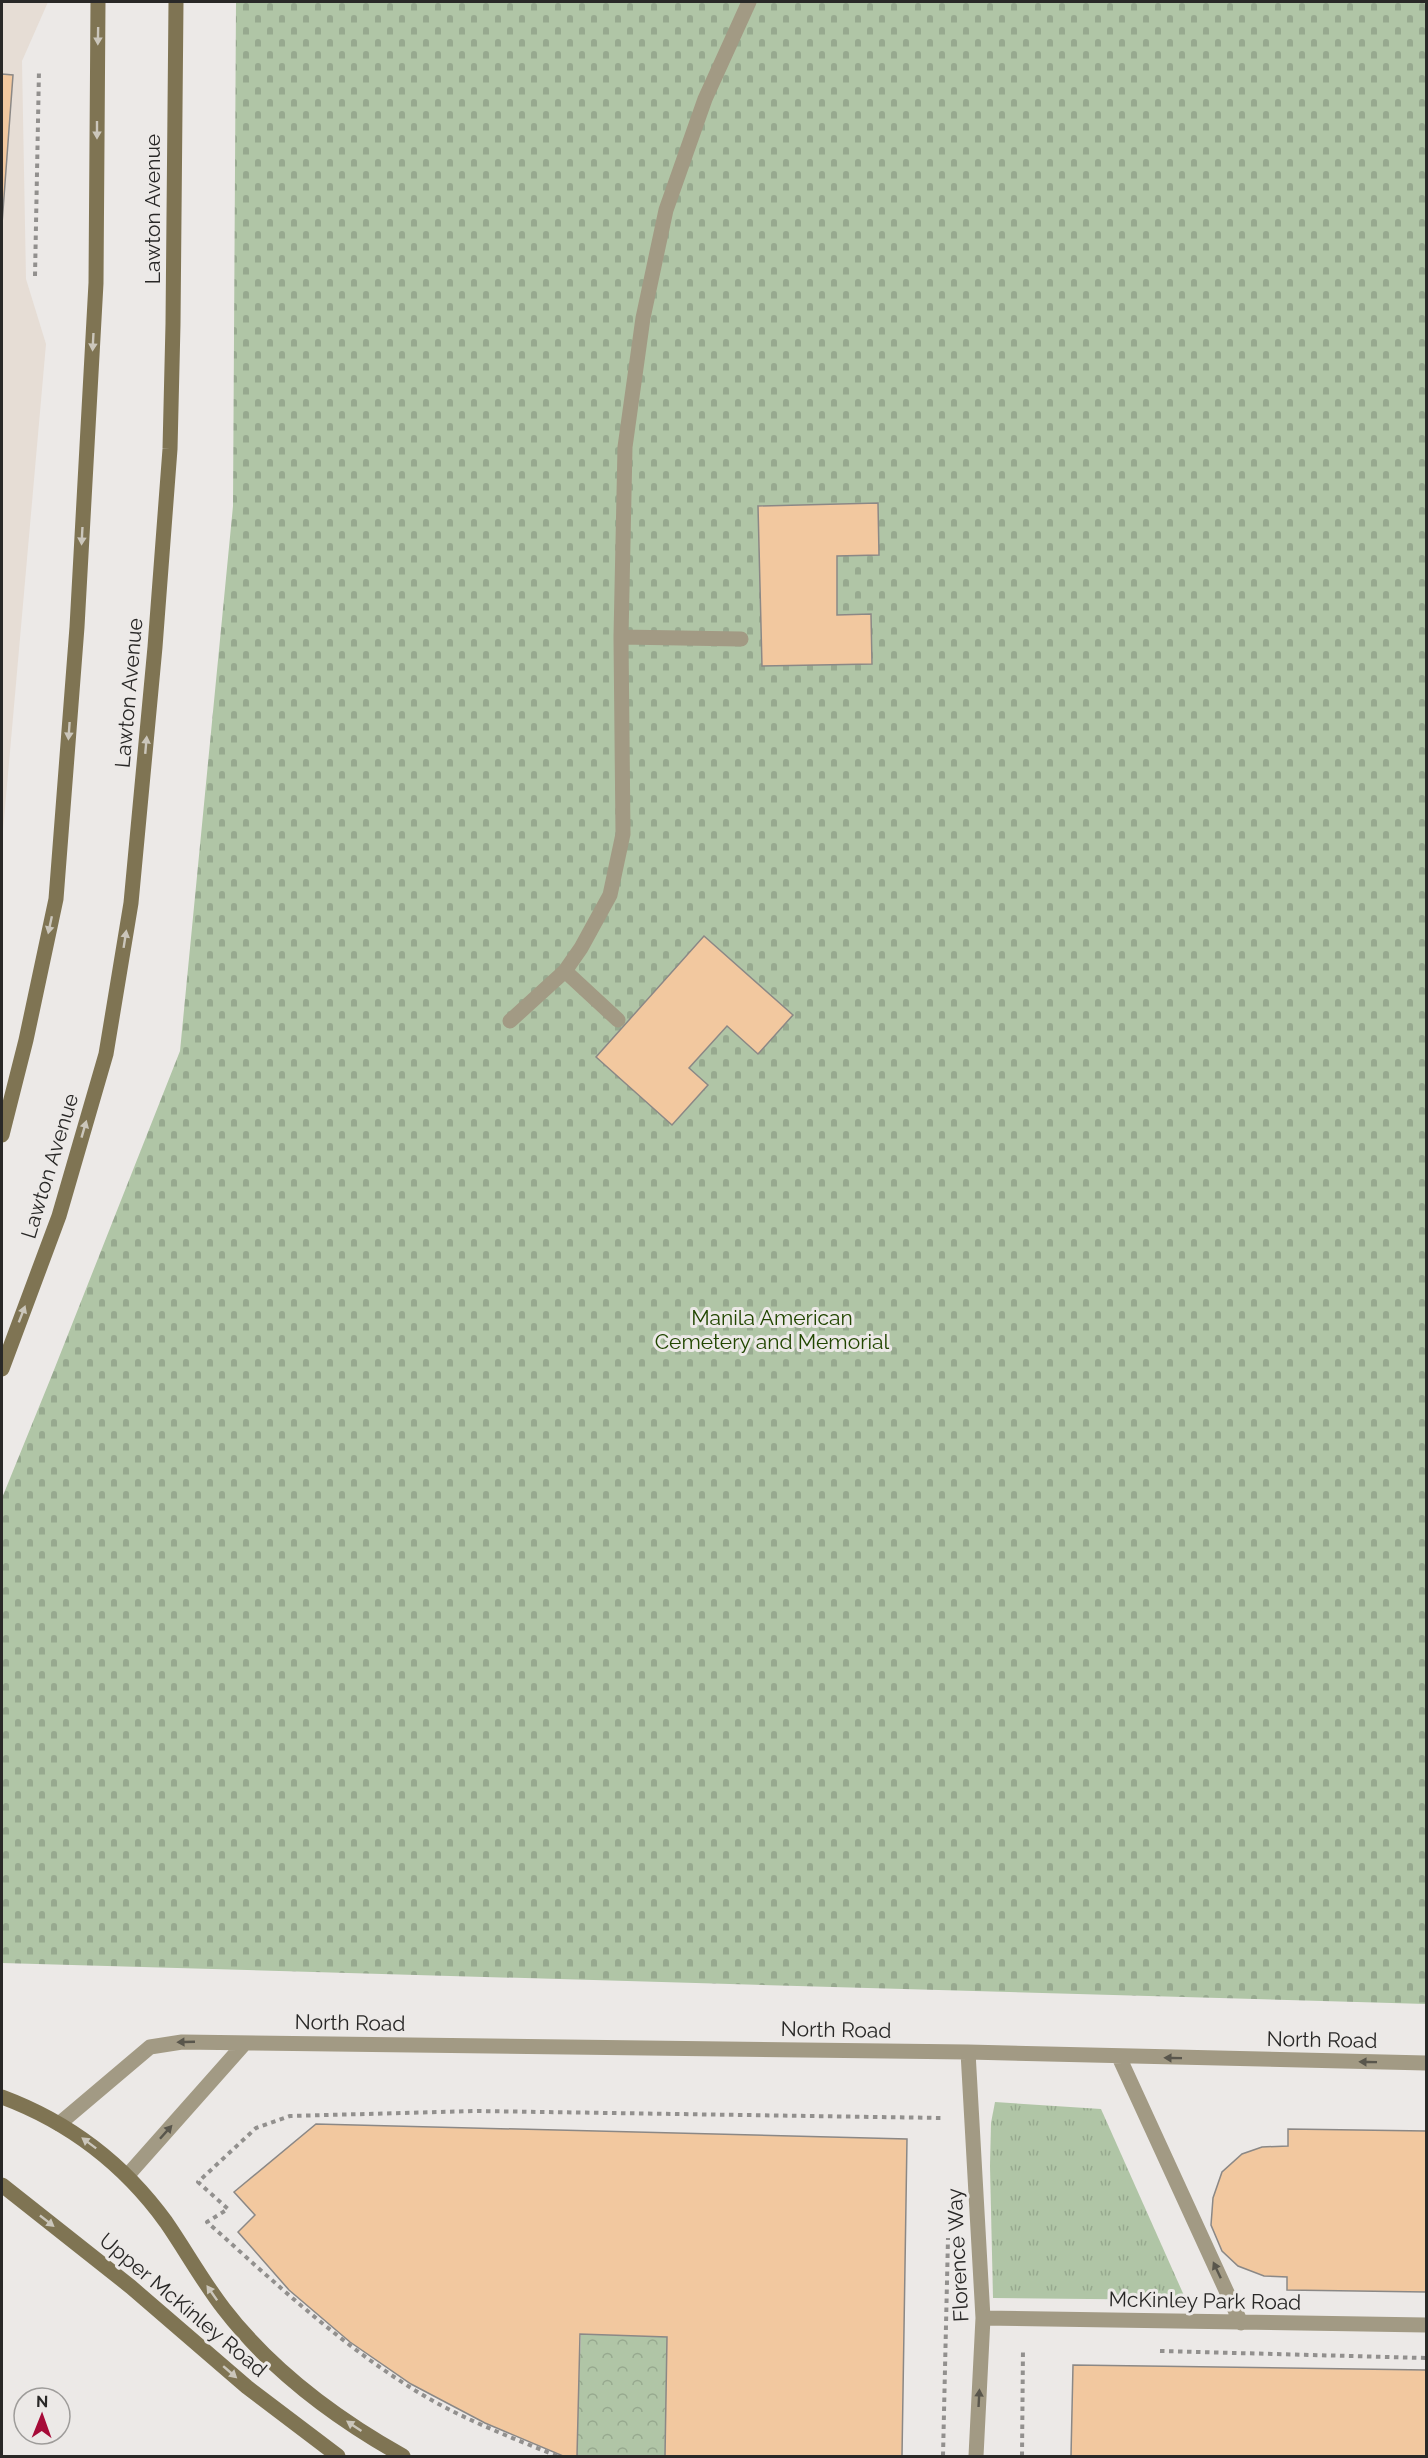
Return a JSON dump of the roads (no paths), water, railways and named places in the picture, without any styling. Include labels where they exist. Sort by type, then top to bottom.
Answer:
[{"type":"main road","points":[[2,1135],[26,1040],[56,899],[77,627],[96,283],[98,2]]},
{"type":"main road","name":"Lawton Avenue","points":[[2,1369],[59,1216],[106,1054],[131,903],[155,647],[170,450],[176,2]]},
{"type":"main road","name":"Upper McKinley Road","points":[[2,2097],[59,2124],[105,2155],[127,2176],[166,2223],[225,2310],[254,2343],[318,2400],[350,2424],[403,2457]]},
{"type":"main road","name":"Upper McKinley Road","points":[[2,2185],[131,2287],[247,2387],[338,2457]]},
{"type":"lane","points":[[510,1021],[566,971],[582,948],[610,895],[624,834],[621,637],[625,447],[642,318],[666,210],[705,99],[749,2]]},
{"type":"lane","points":[[621,637],[741,639]]},
{"type":"lane","points":[[566,971],[618,1020]]},
{"type":"lane","name":"North Road","points":[[59,2124],[150,2047],[182,2042],[968,2052],[1426,2063]]},
{"type":"lane","points":[[127,2176],[245,2043]]},
{"type":"lane","name":"Florence Way","points":[[968,2052],[983,2318],[976,2457]]},
{"type":"lane","points":[[1119,2057],[1241,2323]]},
{"type":"lane","name":"McKinley Park Road","points":[[983,2318],[1426,2325]]},
{"type":"park label","name":"Manila American Cemetery and Memorial","points":[[772,1330]]}]
